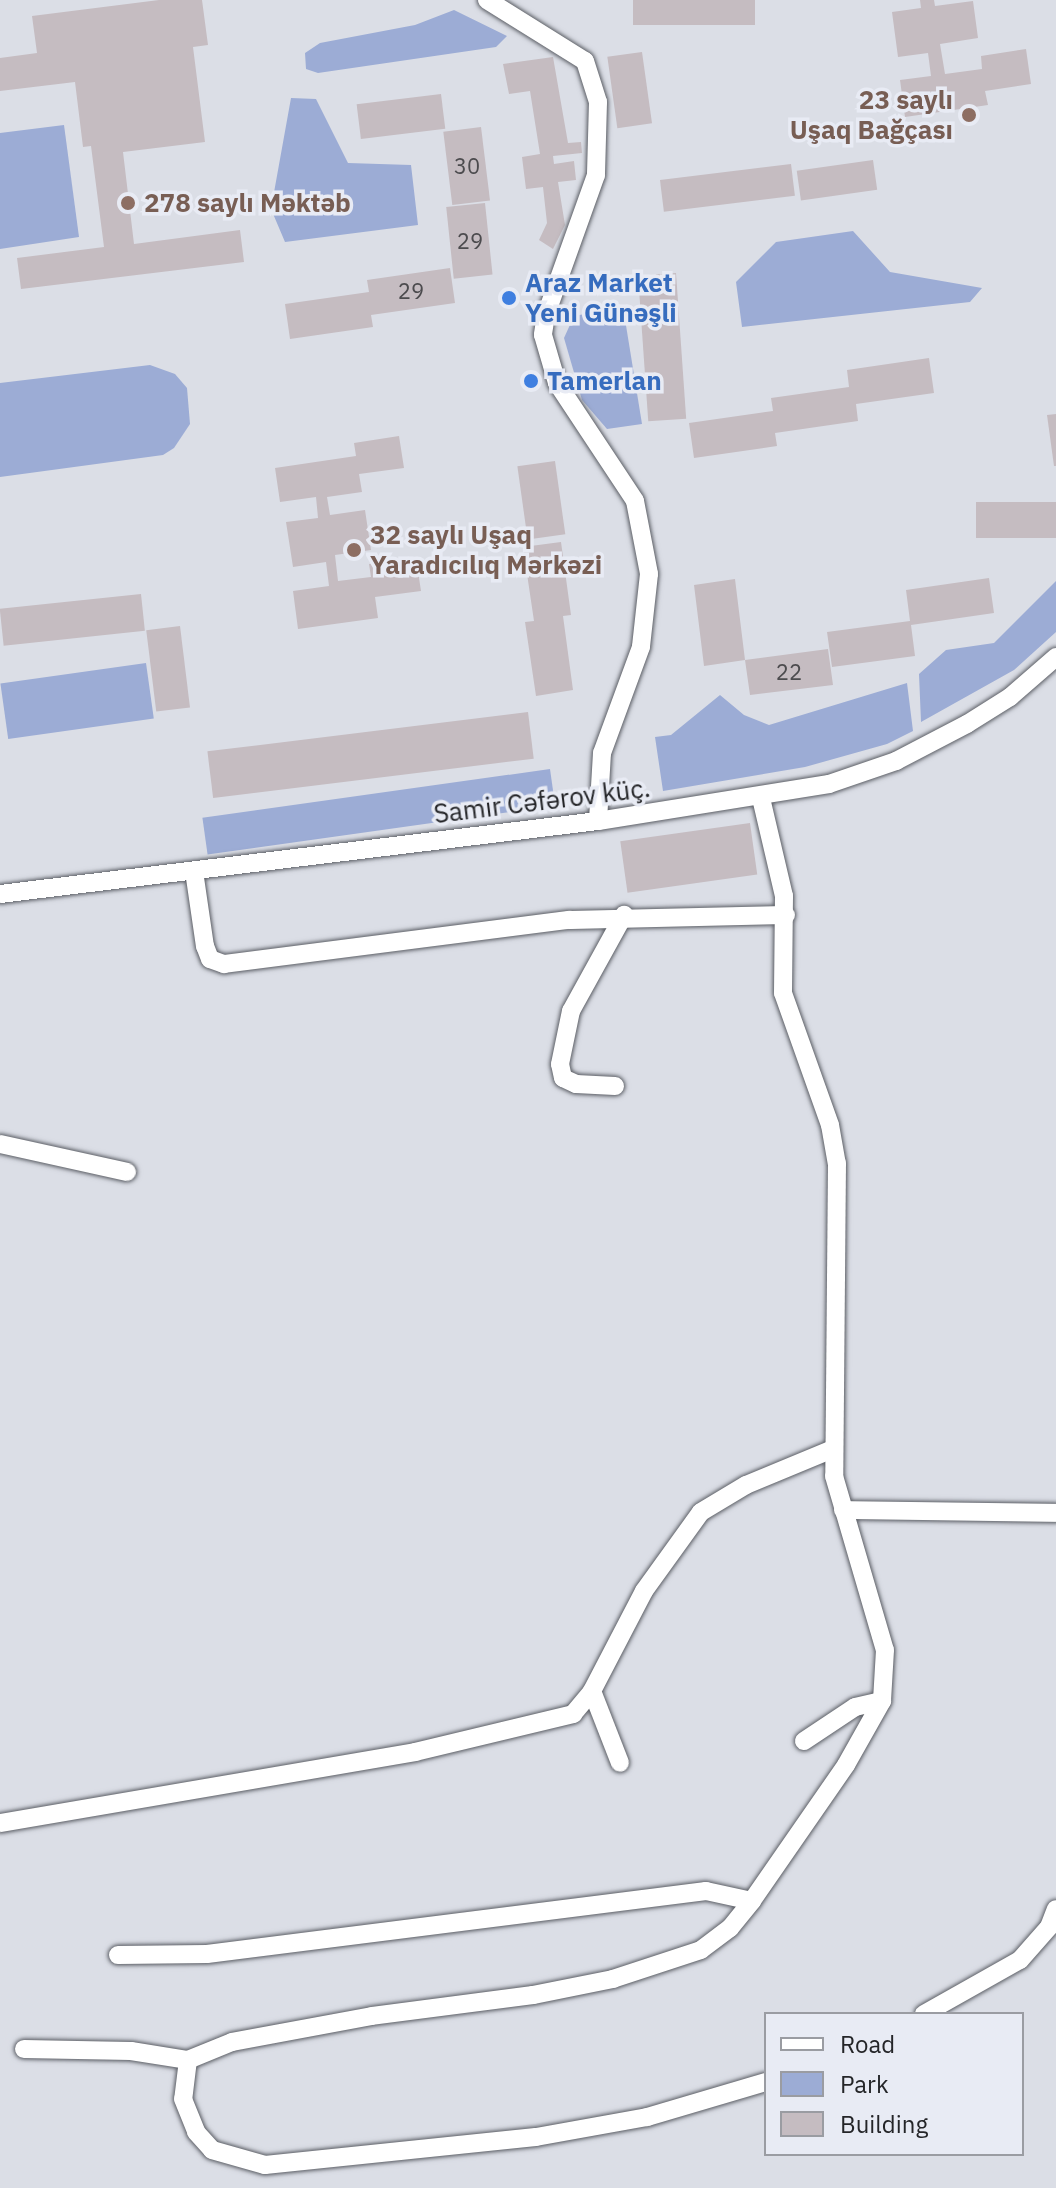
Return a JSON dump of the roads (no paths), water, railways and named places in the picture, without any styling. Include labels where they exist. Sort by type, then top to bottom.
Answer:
[{"type":"street","points":[[487,0],[585,61],[598,102],[596,175],[543,335],[557,383],[635,501],[649,574],[641,647],[602,753],[598,821]]},
{"type":"street","name":"Samir Cəfərov küç.","points":[[0,894],[598,821],[761,798],[829,784],[896,761],[1010,697],[1054,662]]},
{"type":"street","points":[[24,2049],[131,2051],[188,2060],[232,2042],[613,1979],[701,1950],[730,1928],[752,1901],[846,1765],[882,1701],[885,1650],[843,1510],[833,1449],[839,1321],[837,1163],[830,1125],[783,993],[786,915],[761,798]]},
{"type":"street","points":[[194,871],[205,946],[210,959],[224,964],[624,915],[786,915]]},
{"type":"street","points":[[615,1086],[576,1084],[563,1078],[560,1064],[571,1011],[624,915]]},
{"type":"street","points":[[0,1144],[127,1172]]},
{"type":"street","points":[[0,1823],[415,1752],[573,1714],[592,1691],[644,1591],[701,1512],[746,1485],[833,1449]]},
{"type":"street","points":[[843,1510],[1056,1513]]},
{"type":"street","points":[[592,1691],[620,1763]]},
{"type":"street","points":[[804,1741],[855,1707],[882,1701]]},
{"type":"street","points":[[118,1955],[207,1954],[706,1891],[752,1901]]},
{"type":"street","points":[[928,2012],[1020,1960],[1049,1927],[1056,1909]]},
{"type":"street","points":[[188,2060],[183,2099],[196,2132],[212,2150],[265,2165],[536,2137],[647,2117],[764,2083]]},
{"type":"place","name":"23 saylı Uşaq Bağçası","points":[[969,115]]},
{"type":"place","name":"278 saylı Məktəb","points":[[128,203]]},
{"type":"place","name":"Araz Market Yeni Günəşli","points":[[509,298]]},
{"type":"place","name":"Tamerlan","points":[[531,381]]},
{"type":"place","name":"32 saylı Uşaq Yaradıcılıq Mərkəzi","points":[[354,550]]}]
